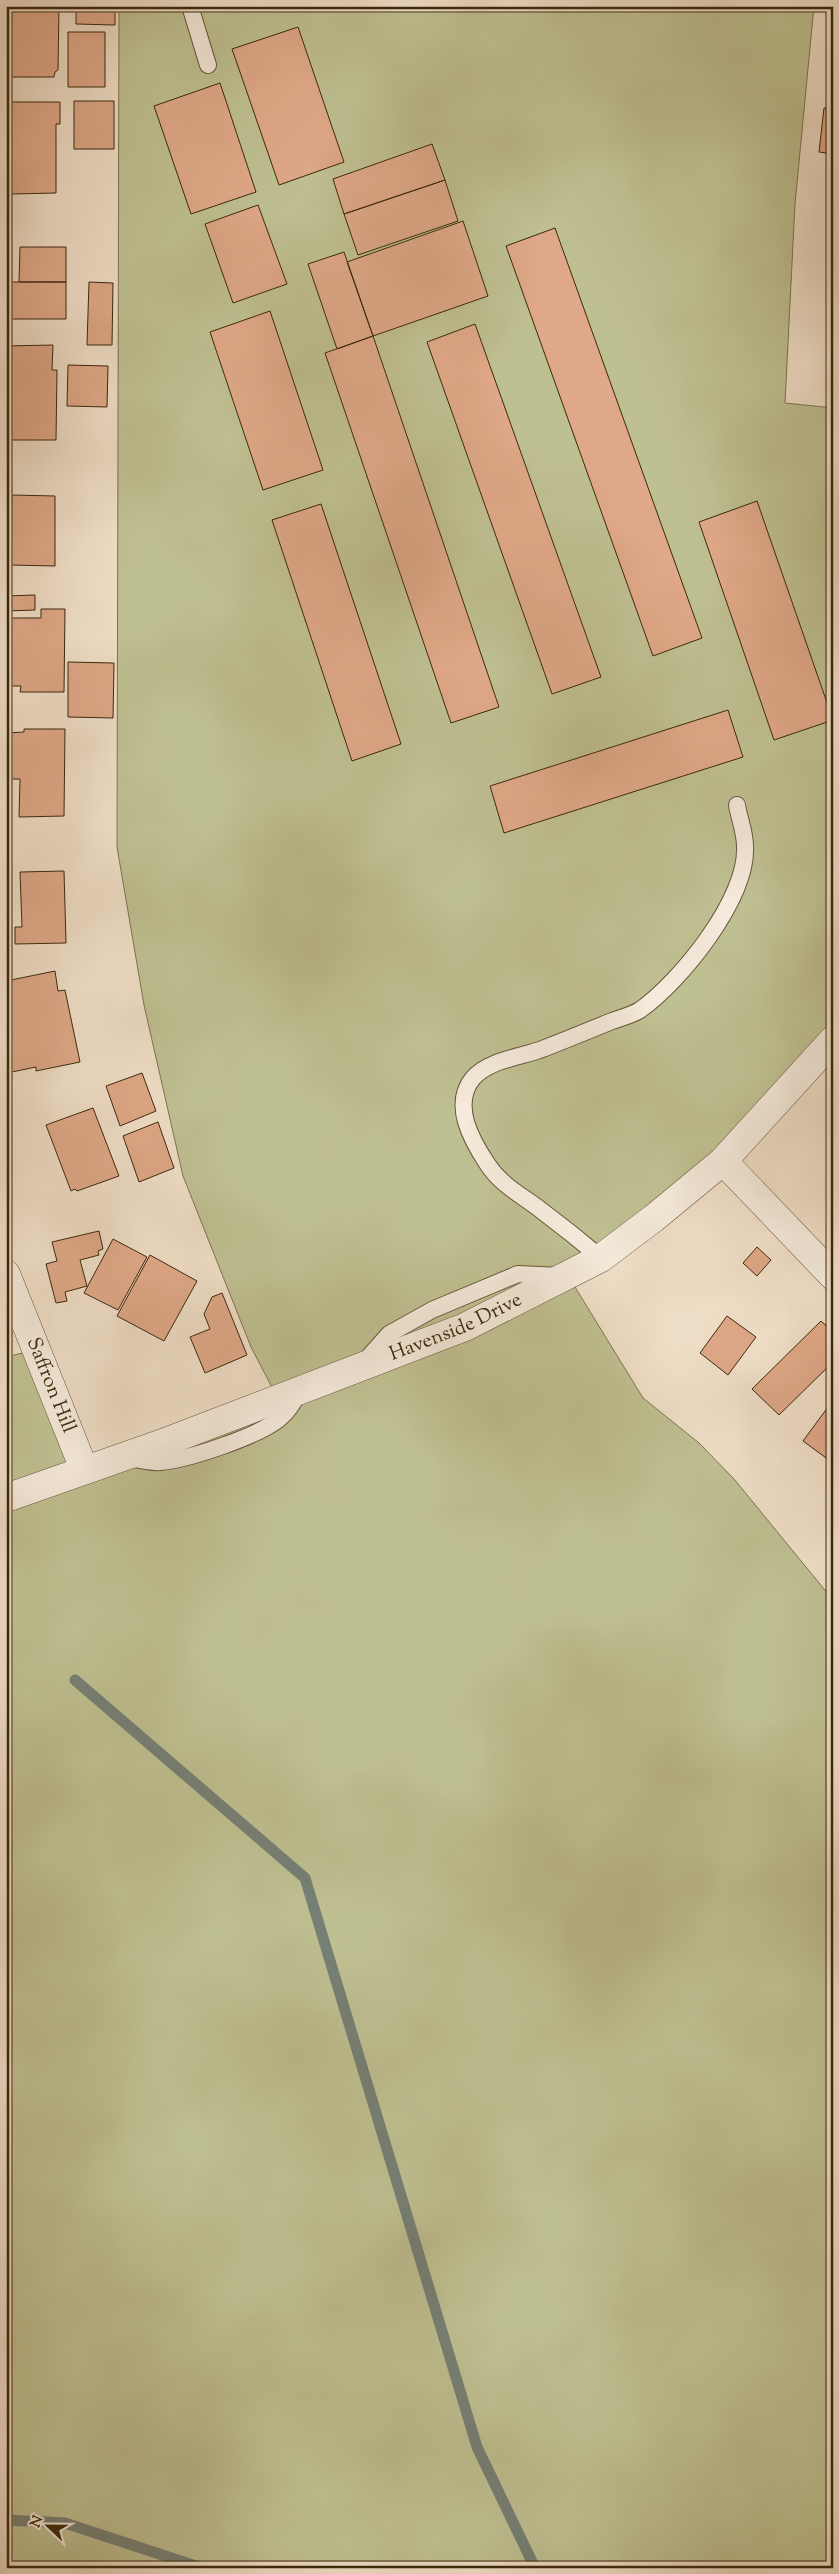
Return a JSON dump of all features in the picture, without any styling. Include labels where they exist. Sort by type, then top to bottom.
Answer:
[{"type":"street","name":"Havenside Drive","points":[[6,1498],[120,1456],[160,1444],[465,1327],[601,1258],[654,1218],[723,1161],[833,1040]]},
{"type":"street","points":[[723,1161],[833,1276]]},
{"type":"street","name":"Saffron Hill","points":[[6,1274],[84,1469]]},
{"type":"lane","points":[[190,6],[208,65]]},
{"type":"lane","points":[[601,1258],[540,1209],[509,1188],[489,1166],[472,1138],[466,1122],[463,1106],[465,1096],[474,1078],[488,1066],[536,1051],[639,1010],[675,976],[718,924],[732,899],[742,874],[745,846],[737,805]]},
{"type":"green space","points":[[119,6],[814,6],[795,204],[785,403],[833,408],[833,1036],[773,1107],[567,1274],[643,1398],[699,1443],[734,1479],[833,1600],[833,2568],[6,2568],[6,1357],[39,1349],[84,1469],[277,1397],[251,1347],[183,1176],[144,1005],[117,847]]},
{"type":"building","points":[[11,6],[59,6],[58,70],[55,72],[54,77],[6,77],[6,32],[10,32]]},
{"type":"building","points":[[76,6],[115,6],[115,25],[76,24]]},
{"type":"building","points":[[298,27],[344,162],[279,185],[232,49]]},
{"type":"building","points":[[68,32],[105,32],[105,87],[68,87]]},
{"type":"building","points":[[830,52],[833,52],[833,77],[829,77]]},
{"type":"building","points":[[220,83],[256,192],[191,214],[154,106]]},
{"type":"building","points":[[74,101],[114,101],[114,149],[74,149]]},
{"type":"building","points":[[10,102],[60,102],[60,124],[56,124],[56,193],[11,194],[11,156],[6,156],[6,117],[10,117]]},
{"type":"building","points":[[824,108],[833,109],[833,154],[819,152]]},
{"type":"building","points":[[432,144],[445,180],[344,214],[333,179]]},
{"type":"building","points":[[445,180],[458,221],[358,255],[344,214]]},
{"type":"building","points":[[258,205],[287,284],[233,303],[205,224]]},
{"type":"building","points":[[463,221],[488,296],[373,336],[347,262]]},
{"type":"building","points":[[555,228],[702,638],[653,656],[506,246]]},
{"type":"building","points":[[20,247],[66,247],[66,282],[19,282]]},
{"type":"building","points":[[344,252],[373,336],[337,349],[308,264]]},
{"type":"building","points":[[6,282],[66,282],[66,319],[6,319]]},
{"type":"building","points":[[89,282],[113,283],[112,345],[87,345]]},
{"type":"building","points":[[270,311],[323,470],[263,490],[210,332]]},
{"type":"building","points":[[475,324],[601,677],[552,694],[427,342]]},
{"type":"building","points":[[373,336],[499,707],[451,723],[325,353]]},
{"type":"building","points":[[53,345],[52,370],[57,370],[56,440],[8,440],[6,346]]},
{"type":"building","points":[[68,365],[108,366],[107,407],[67,406]]},
{"type":"building","points":[[12,495],[55,496],[55,566],[11,565]]},
{"type":"building","points":[[757,501],[833,720],[774,740],[699,522]]},
{"type":"building","points":[[321,504],[401,744],[352,761],[272,520]]},
{"type":"building","points":[[35,595],[35,610],[6,611],[6,596]]},
{"type":"building","points":[[41,609],[65,609],[64,692],[20,692],[21,686],[6,686],[6,618],[41,618]]},
{"type":"building","points":[[68,662],[114,663],[113,718],[68,717]]},
{"type":"building","points":[[728,710],[743,757],[504,833],[490,786]]},
{"type":"building","points":[[24,729],[65,729],[64,816],[19,817],[20,779],[6,779],[6,733],[24,732]]},
{"type":"building","points":[[64,871],[66,943],[15,944],[15,927],[22,927],[20,872]]},
{"type":"building","points":[[55,971],[58,991],[65,990],[80,1062],[36,1071],[36,1067],[7,1073],[6,1038],[10,1038],[6,1021],[6,981]]},
{"type":"building","points":[[142,1073],[156,1111],[120,1126],[106,1086]]},
{"type":"building","points":[[93,1108],[119,1176],[77,1191],[75,1189],[71,1191],[46,1125]]},
{"type":"building","points":[[158,1122],[174,1168],[139,1182],[123,1136]]},
{"type":"building","points":[[99,1231],[103,1249],[98,1251],[99,1255],[80,1260],[87,1286],[65,1292],[67,1301],[56,1303],[46,1264],[57,1261],[52,1242]]},
{"type":"building","points":[[113,1239],[147,1257],[118,1310],[84,1293]]},
{"type":"building","points":[[757,1247],[771,1260],[757,1276],[743,1263]]},
{"type":"building","points":[[150,1255],[197,1281],[164,1341],[117,1316]]},
{"type":"building","points":[[222,1293],[247,1355],[205,1373],[190,1337],[210,1329],[204,1314],[212,1297]]},
{"type":"building","points":[[727,1316],[756,1337],[728,1375],[700,1353]]},
{"type":"building","points":[[821,1321],[833,1332],[833,1362],[779,1415],[752,1389]]},
{"type":"building","points":[[828,1407],[833,1410],[833,1463],[803,1441]]},
{"type":"waterway","points":[[75,1680],[305,1878],[477,2447],[535,2568]]},
{"type":"waterway","points":[[6,2520],[65,2523],[202,2568]]}]
